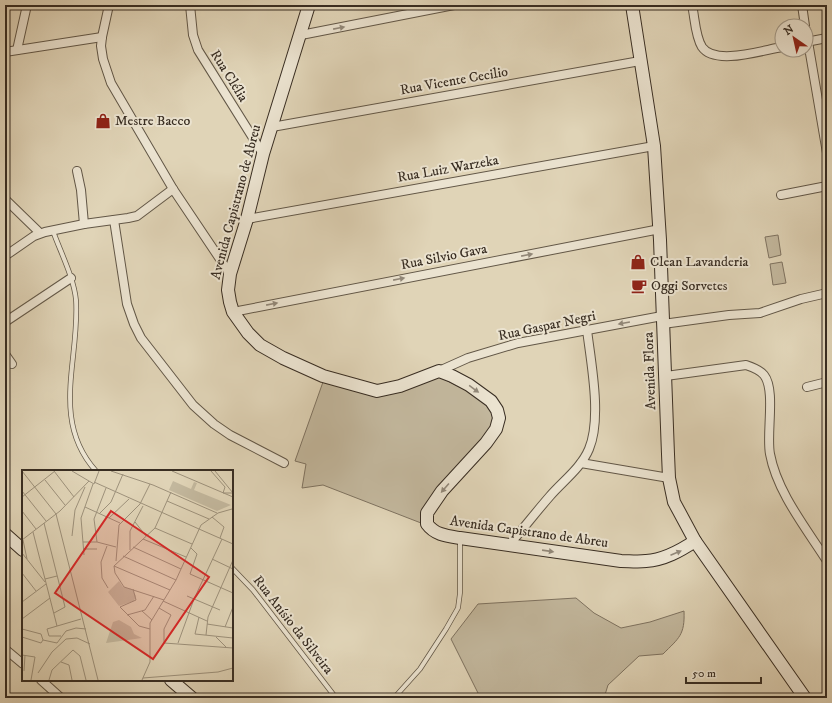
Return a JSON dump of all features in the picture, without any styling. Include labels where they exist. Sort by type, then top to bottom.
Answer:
[{"type":"street","points":[[17,50],[27,5]]},
{"type":"street","points":[[109,5],[102,37],[102,51],[103,59],[112,83],[173,189],[230,274]]},
{"type":"street","name":"Rua Clélia","points":[[190,5],[193,36],[198,50],[263,154]]},
{"type":"street","points":[[301,35],[454,5]]},
{"type":"street","name":"Avenida Flora","points":[[632,5],[654,146],[660,229],[669,478],[674,502],[695,541],[805,698]]},
{"type":"street","points":[[692,5],[699,41],[705,51],[711,55],[722,57],[774,48]]},
{"type":"street","points":[[802,5],[804,18]]},
{"type":"street","name":"Avenida Capistrano de Abreu","points":[[305,6],[301,35],[263,154],[247,219],[230,274],[228,296],[233,312],[254,340],[267,350],[323,376],[377,391],[400,386],[440,371],[469,385],[491,401],[497,410],[498,418],[496,430],[442,491],[427,513],[427,524],[431,530],[442,535],[509,546],[621,561],[647,561],[667,556],[682,550],[695,541]]},
{"type":"street","points":[[5,52],[102,37]]},
{"type":"street","points":[[814,41],[827,38]]},
{"type":"street","points":[[810,58],[827,153]]},
{"type":"street","name":"Rua Vicente Cecilio","points":[[272,127],[640,61]]},
{"type":"street","name":"Rua Luiz Warzeka","points":[[247,219],[654,146]]},
{"type":"street","points":[[77,171],[81,190],[84,224]]},
{"type":"street","points":[[781,195],[827,186]]},
{"type":"street","points":[[5,256],[40,234],[52,230],[137,216],[154,205],[173,189]]},
{"type":"street","points":[[5,199],[40,234]]},
{"type":"street","points":[[114,220],[127,304],[141,338],[193,405],[214,424],[230,435],[284,463]]},
{"type":"street","name":"Rua Silvio Gava","points":[[233,312],[660,229]]},
{"type":"street","points":[[5,322],[71,278]]},
{"type":"street","name":"Rua Gaspar Negri","points":[[440,371],[468,358],[510,345],[587,330],[663,320],[760,313],[801,299],[827,293]]},
{"type":"street","points":[[509,546],[551,495],[581,463],[589,449],[594,433],[595,416],[587,330]]},
{"type":"street","points":[[5,354],[12,364]]},
{"type":"street","points":[[666,376],[746,365],[755,368],[764,374],[768,381],[770,397],[769,452],[776,478],[802,523],[827,561]]},
{"type":"street","points":[[807,387],[827,382]]},
{"type":"street","points":[[581,463],[669,478]]},
{"type":"street","points":[[5,534],[22,549]]},
{"type":"street","points":[[5,649],[22,663]]},
{"type":"street","points":[[42,681],[61,698]]},
{"type":"street","points":[[172,681],[192,698]]},
{"type":"lane","points":[[52,230],[71,278],[75,293],[76,323],[70,384],[71,419],[84,456],[95,470]]},
{"type":"lane","points":[[394,698],[420,669],[458,608],[460,593],[460,538]]},
{"type":"lane","name":"Rua Anísio da Silveira","points":[[233,569],[253,590],[336,698]]},
{"type":"shaded area","points":[[778,235],[781,255],[769,258],[765,237]]},
{"type":"shaded area","points":[[782,262],[786,283],[773,285],[770,264]]},
{"type":"shaded area","points":[[435,375],[485,399],[494,412],[494,427],[423,511],[421,523],[323,485],[302,488],[306,464],[295,461],[323,382],[372,394]]},
{"type":"shaded area","points":[[576,598],[594,613],[621,628],[650,622],[684,611],[682,631],[677,640],[663,654],[639,656],[608,685],[604,698],[477,698],[478,693],[451,639],[478,604]]},
{"type":"place","name":"Mestre Bacco","points":[[103,121]]},
{"type":"place","name":"Clean Lavanderia","points":[[638,262]]},
{"type":"place","name":"Oggi Sorvetes","points":[[639,286]]}]
